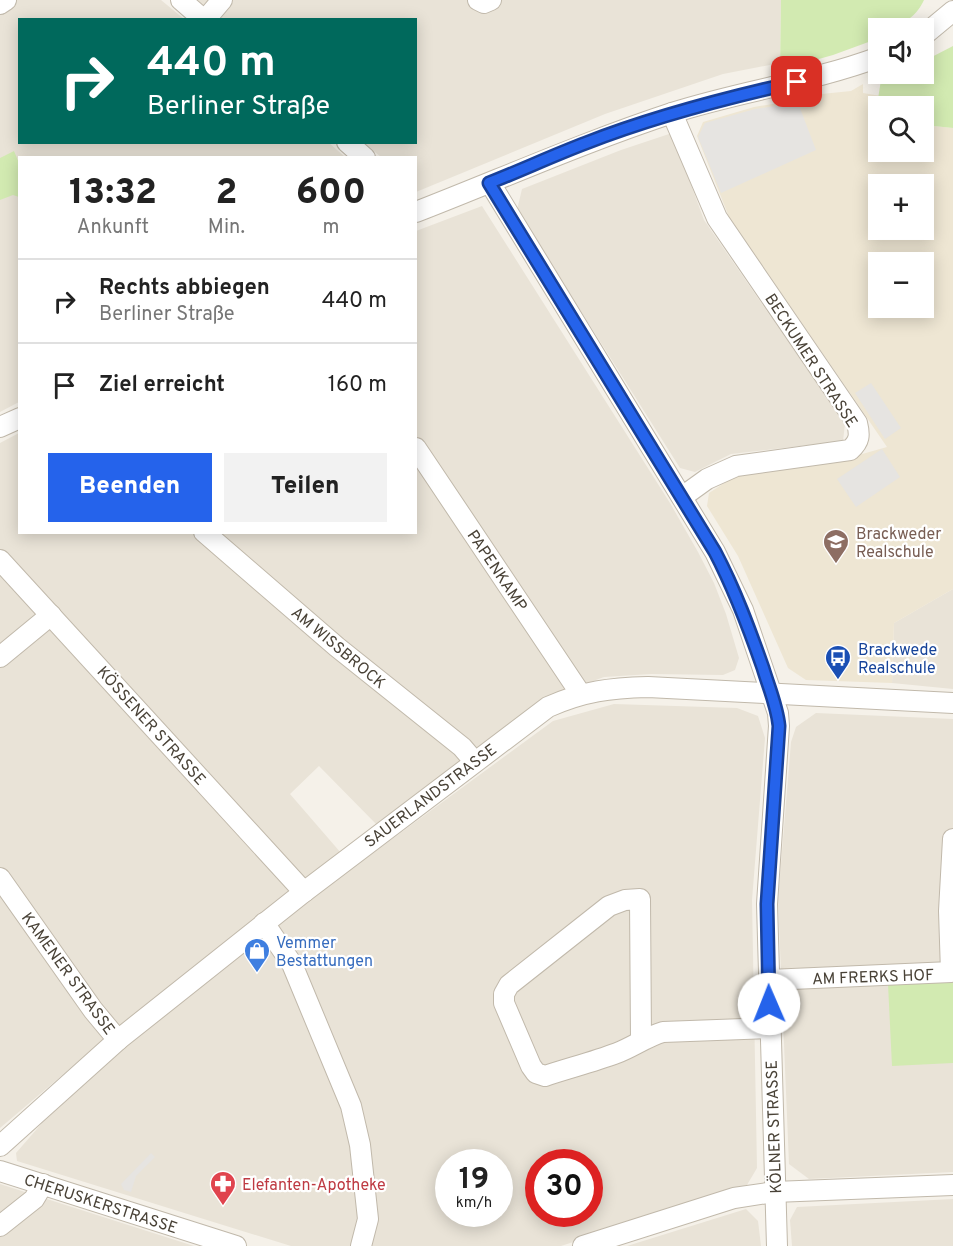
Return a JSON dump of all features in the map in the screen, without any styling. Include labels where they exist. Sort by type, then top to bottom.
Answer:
[{"type":"street","points":[[0,3],[6,0]]},
{"type":"street","points":[[181,0],[202,18]]},
{"type":"street","points":[[206,18],[222,0]]},
{"type":"street","points":[[478,0],[484,3],[491,0]]},
{"type":"street","points":[[934,27],[953,11]]},
{"type":"street","points":[[417,212],[587,142],[672,113],[733,96],[813,78],[868,60]]},
{"type":"street","name":"BECKUMER STRASSE","points":[[672,113],[717,218],[858,423],[860,436],[850,450],[736,466],[706,479],[682,497]]},
{"type":"street","points":[[350,144],[363,156]]},
{"type":"street","name":"KÖLNER STRASSE","points":[[489,183],[682,497],[732,585],[778,713],[779,741],[767,904],[777,1246]]},
{"type":"street","points":[[0,427],[18,419]]},
{"type":"street","name":"PAPENKAMP","points":[[417,449],[580,693]]},
{"type":"street","name":"AM WISSBROCK","points":[[206,534],[337,647],[462,747],[474,761]]},
{"type":"street","name":"KÖSSENER STRASSE","points":[[0,560],[304,891]]},
{"type":"street","points":[[0,657],[51,615]]},
{"type":"street","name":"SAUERLANDSTRASSE","points":[[0,1146],[118,1040],[264,923],[474,761],[548,707],[580,693],[612,688],[648,687],[953,703]]},
{"type":"street","name":"AM FRERKS HOF","points":[[769,980],[951,972],[949,910],[953,838]]},
{"type":"street","name":"KAMENER STRASSE","points":[[0,878],[93,1010],[118,1040]]},
{"type":"street","points":[[641,1041],[640,899],[625,900],[609,906],[509,985],[504,994],[504,1003],[536,1073],[545,1076],[617,1053],[663,1032],[693,1029],[770,1028]]},
{"type":"street","points":[[264,923],[292,964],[351,1106],[360,1145],[368,1219],[361,1246]]},
{"type":"street","name":"CHERUSKERSTRASSE","points":[[0,1170],[236,1246]]},
{"type":"street","points":[[0,1226],[34,1199],[43,1184]]},
{"type":"street","points":[[583,1246],[734,1198],[774,1192],[953,1185]]},
{"type":"shaded area","points":[[0,0],[161,0],[183,18],[18,18],[18,144],[330,144],[344,156],[18,156],[18,403],[0,412]]},
{"type":"shaded area","points":[[197,0],[781,0],[780,63],[723,74],[605,114],[417,192],[417,156],[380,156],[365,144],[417,144],[417,18],[219,18]]},
{"type":"shaded area","points":[[863,84],[863,93],[881,96],[868,96],[868,162],[934,162],[934,126],[953,128],[953,589],[894,623],[892,683],[806,680],[788,668],[738,556],[707,506],[709,493],[735,476],[841,460],[887,447],[729,217],[697,136],[703,122],[754,107],[790,101],[792,97],[851,91]]},
{"type":"shaded area","points":[[798,103],[816,150],[721,193],[698,137],[705,123],[755,109]]},
{"type":"shaded area","points":[[672,133],[704,220],[845,424],[843,441],[731,454],[695,472],[680,468],[517,210],[522,189],[621,150]]},
{"type":"shaded area","points":[[482,206],[670,503],[698,552],[714,583],[726,614],[739,658],[735,670],[723,675],[651,674],[604,677],[544,699],[377,825],[319,766],[290,794],[341,853],[119,1027],[0,1128],[0,443],[18,434],[18,534],[417,534],[417,231]]},
{"type":"shaded area","points":[[871,383],[901,428],[885,439],[855,393]]},
{"type":"shaded area","points":[[882,449],[900,477],[856,507],[837,479]]},
{"type":"shaded area","points":[[953,589],[953,689],[892,683],[894,623]]},
{"type":"shaded area","points":[[614,704],[737,708],[758,716],[765,738],[752,900],[757,1168],[747,1185],[561,1246],[291,1246],[17,1161],[16,1153],[43,1122],[128,1045],[309,900],[553,721]]},
{"type":"shaded area","points":[[816,713],[953,719],[953,1172],[809,1179],[789,1164],[778,900],[791,742],[796,727]]},
{"type":"shaded area","points":[[151,1153],[155,1157],[136,1176],[131,1192],[124,1190],[121,1184]]},
{"type":"shaded area","points":[[0,1184],[194,1246],[0,1246]]},
{"type":"shaded area","points":[[953,1199],[953,1246],[792,1246],[790,1220],[797,1207]]},
{"type":"shaded area","points":[[746,1209],[758,1221],[761,1246],[627,1246]]},
{"type":"green space","points":[[781,0],[924,0],[910,18],[868,18],[868,42],[780,70]]},
{"type":"green space","points":[[953,46],[953,128],[934,126],[934,96],[878,96],[880,84],[934,84],[934,56]]},
{"type":"green space","points":[[14,151],[18,161],[18,197],[13,195],[0,200],[0,158]]},
{"type":"green space","points":[[953,981],[953,1063],[892,1066],[888,984]]},
{"type":"place","name":"Brackweder Realschule","points":[[836,565]]},
{"type":"place","name":"Brackwede Realschule","points":[[838,681]]},
{"type":"place","name":"Vemmer Bestattungen","points":[[257,974]]},
{"type":"place","name":"Elefanten-Apotheke","points":[[223,1207]]},
{"type":"route","points":[[769,1004],[767,904],[779,726],[778,713],[743,610],[715,552],[489,183],[587,142],[672,113],[733,96],[797,82]]}]
